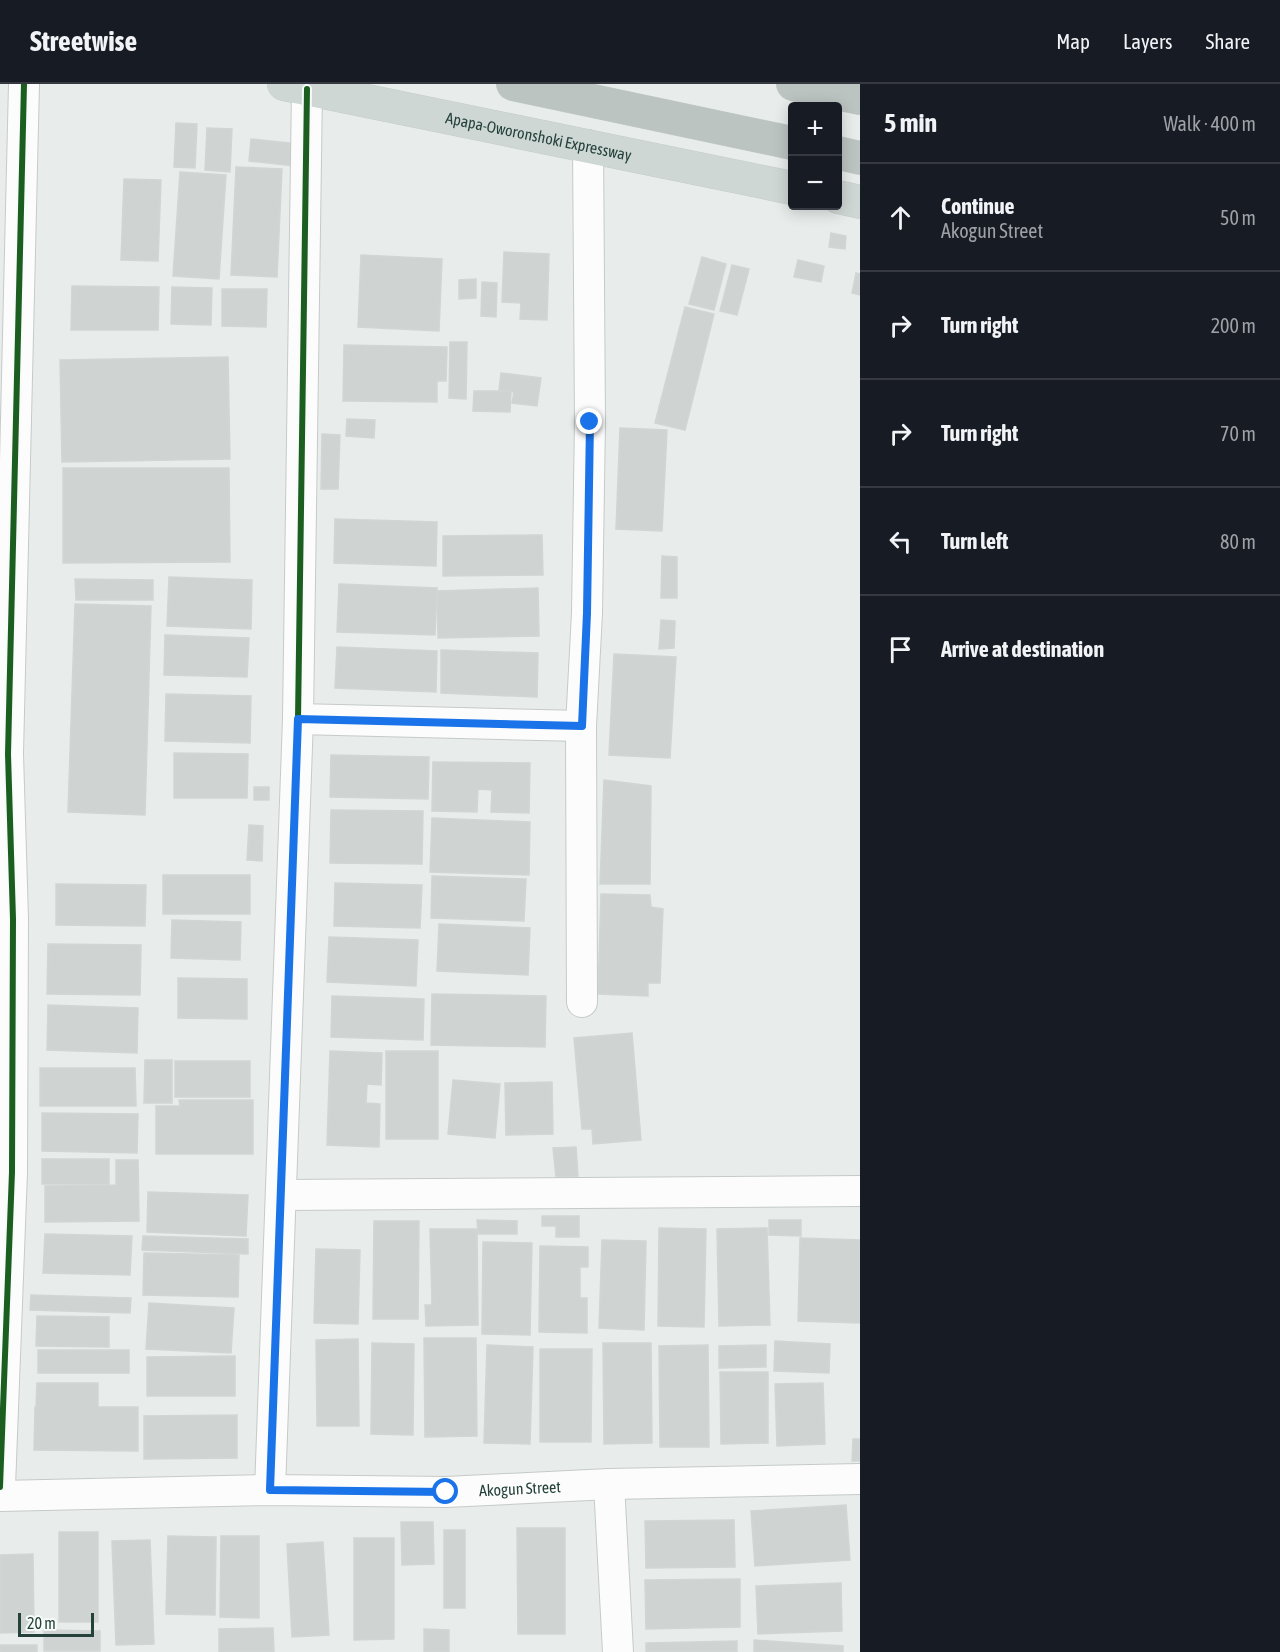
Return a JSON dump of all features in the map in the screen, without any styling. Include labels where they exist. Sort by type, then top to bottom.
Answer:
[{"type":"highway","points":[[513,84],[788,142]]},
{"type":"highway","points":[[793,84],[860,98]]},
{"type":"highway","points":[[842,154],[860,158]]},
{"type":"main road","name":"Apapa-Oworonshoki Expressway","points":[[296,87],[788,187]]},
{"type":"main road","points":[[842,198],[860,202]]},
{"type":"street","points":[[0,1487],[12,1172],[4,754],[24,84]]},
{"type":"street","points":[[270,1490],[298,719],[296,87]]},
{"type":"street","points":[[582,1002],[582,726],[587,613],[590,422],[588,145]]},
{"type":"street","points":[[298,719],[582,726]]},
{"type":"street","points":[[281,1194],[860,1191]]},
{"type":"street","name":"Akogun Street","points":[[0,1496],[270,1490],[446,1492],[609,1484],[860,1479]]},
{"type":"street","points":[[609,1484],[618,1652]]},
{"type":"building","points":[[176,123],[197,124],[195,168],[174,167]]},
{"type":"building","points":[[207,128],[232,129],[230,172],[205,170]]},
{"type":"building","points":[[251,139],[298,144],[295,166],[249,161]]},
{"type":"building","points":[[236,167],[282,169],[277,277],[231,275]]},
{"type":"building","points":[[180,172],[226,175],[219,279],[173,276]]},
{"type":"building","points":[[124,179],[161,180],[158,261],[121,260]]},
{"type":"building","points":[[831,233],[846,236],[845,249],[829,247]]},
{"type":"building","points":[[504,252],[549,254],[547,320],[520,319],[521,303],[502,302]]},
{"type":"building","points":[[361,255],[442,259],[439,331],[358,327]]},
{"type":"building","points":[[702,257],[726,264],[714,310],[689,304]]},
{"type":"building","points":[[798,260],[824,266],[821,282],[794,277]]},
{"type":"building","points":[[732,265],[749,269],[737,315],[720,311]]},
{"type":"building","points":[[856,273],[860,274],[860,295],[852,293]]},
{"type":"building","points":[[476,279],[476,298],[459,299],[459,280]]},
{"type":"building","points":[[482,282],[497,283],[496,317],[481,316]]},
{"type":"building","points":[[72,286],[159,287],[158,330],[71,330]]},
{"type":"building","points":[[172,287],[212,288],[211,325],[171,324]]},
{"type":"building","points":[[222,289],[267,289],[266,327],[222,326]]},
{"type":"building","points":[[685,307],[714,314],[685,430],[655,423]]},
{"type":"building","points":[[450,342],[467,342],[466,399],[449,398]]},
{"type":"building","points":[[344,345],[447,347],[446,381],[437,381],[437,402],[343,401]]},
{"type":"building","points":[[228,357],[230,459],[62,462],[60,360]]},
{"type":"building","points":[[501,373],[541,378],[537,406],[512,403],[514,392],[499,390]]},
{"type":"building","points":[[474,391],[511,391],[510,412],[473,411]]},
{"type":"building","points":[[347,419],[375,420],[374,438],[346,436]]},
{"type":"building","points":[[620,428],[667,430],[662,531],[616,529]]},
{"type":"building","points":[[322,434],[340,435],[338,489],[321,489]]},
{"type":"building","points":[[63,468],[229,468],[230,562],[63,563]]},
{"type":"building","points":[[335,519],[437,522],[436,566],[334,563]]},
{"type":"building","points":[[542,535],[543,575],[443,576],[443,536]]},
{"type":"building","points":[[662,556],[677,557],[677,598],[661,598]]},
{"type":"building","points":[[169,577],[252,580],[251,629],[167,626]]},
{"type":"building","points":[[75,579],[153,580],[153,600],[76,600]]},
{"type":"building","points":[[339,584],[437,588],[435,635],[337,632]]},
{"type":"building","points":[[538,588],[539,636],[438,638],[437,591]]},
{"type":"building","points":[[75,604],[151,606],[145,815],[68,812]]},
{"type":"building","points":[[661,620],[675,621],[674,648],[659,649]]},
{"type":"building","points":[[165,635],[249,638],[247,677],[164,675]]},
{"type":"building","points":[[337,647],[437,651],[436,692],[335,688]]},
{"type":"building","points":[[441,650],[538,653],[537,697],[441,693]]},
{"type":"building","points":[[614,654],[676,657],[670,758],[609,755]]},
{"type":"building","points":[[166,694],[251,696],[250,743],[165,741]]},
{"type":"building","points":[[174,753],[248,754],[247,798],[174,798]]},
{"type":"building","points":[[331,755],[429,757],[428,799],[330,797]]},
{"type":"building","points":[[433,762],[530,763],[529,813],[491,812],[492,790],[478,789],[477,812],[432,811]]},
{"type":"building","points":[[604,780],[651,786],[650,884],[600,884]]},
{"type":"building","points":[[254,787],[269,787],[269,800],[254,800]]},
{"type":"building","points":[[331,810],[423,811],[422,864],[330,863]]},
{"type":"building","points":[[432,818],[530,822],[529,875],[430,872]]},
{"type":"building","points":[[249,825],[263,826],[262,861],[247,860]]},
{"type":"building","points":[[163,875],[250,875],[250,914],[163,914]]},
{"type":"building","points":[[432,876],[526,879],[524,921],[431,918]]},
{"type":"building","points":[[335,883],[422,885],[420,928],[334,926]]},
{"type":"building","points":[[56,884],[146,885],[145,926],[56,925]]},
{"type":"building","points":[[601,894],[650,895],[651,907],[663,909],[660,983],[648,983],[648,996],[598,994]]},
{"type":"building","points":[[172,920],[241,922],[240,960],[171,958]]},
{"type":"building","points":[[439,924],[530,928],[528,975],[437,971]]},
{"type":"building","points":[[329,937],[418,940],[416,986],[327,982]]},
{"type":"building","points":[[48,944],[141,945],[140,995],[47,994]]},
{"type":"building","points":[[178,978],[247,979],[247,1019],[178,1018]]},
{"type":"building","points":[[432,994],[546,996],[545,1047],[431,1045]]},
{"type":"building","points":[[332,996],[424,999],[423,1040],[331,1037]]},
{"type":"building","points":[[48,1005],[138,1008],[137,1053],[47,1050]]},
{"type":"building","points":[[632,1033],[641,1140],[593,1144],[592,1129],[582,1129],[574,1038]]},
{"type":"building","points":[[330,1051],[382,1053],[381,1085],[367,1084],[366,1103],[380,1104],[379,1147],[327,1145]]},
{"type":"building","points":[[386,1051],[438,1051],[438,1139],[386,1139]]},
{"type":"building","points":[[145,1060],[172,1060],[172,1103],[144,1103]]},
{"type":"building","points":[[175,1061],[250,1061],[250,1097],[175,1097]]},
{"type":"building","points":[[40,1068],[135,1068],[136,1106],[40,1106]]},
{"type":"building","points":[[453,1080],[500,1084],[495,1138],[448,1134]]},
{"type":"building","points":[[552,1082],[553,1134],[506,1135],[505,1083]]},
{"type":"building","points":[[179,1100],[253,1100],[253,1154],[156,1154],[156,1106],[180,1106]]},
{"type":"building","points":[[42,1113],[138,1114],[137,1153],[42,1151]]},
{"type":"building","points":[[576,1147],[578,1176],[556,1177],[553,1148]]},
{"type":"building","points":[[42,1159],[109,1159],[109,1184],[42,1184]]},
{"type":"building","points":[[116,1160],[138,1160],[139,1221],[45,1222],[45,1186],[116,1185]]},
{"type":"building","points":[[148,1192],[248,1195],[246,1236],[147,1232]]},
{"type":"building","points":[[542,1216],[579,1216],[579,1237],[556,1237],[556,1226],[542,1226]]},
{"type":"building","points":[[477,1220],[517,1221],[517,1234],[478,1234]]},
{"type":"building","points":[[769,1220],[801,1220],[801,1236],[769,1235]]},
{"type":"building","points":[[374,1221],[419,1221],[418,1319],[373,1319]]},
{"type":"building","points":[[659,1228],[706,1229],[704,1327],[658,1326]]},
{"type":"building","points":[[767,1228],[770,1325],[719,1326],[717,1229]]},
{"type":"building","points":[[430,1229],[477,1229],[478,1325],[426,1326],[425,1305],[432,1305]]},
{"type":"building","points":[[45,1234],[132,1236],[130,1275],[43,1273]]},
{"type":"building","points":[[143,1236],[248,1239],[248,1254],[142,1250]]},
{"type":"building","points":[[800,1238],[860,1240],[860,1323],[798,1321]]},
{"type":"building","points":[[602,1240],[646,1241],[644,1330],[599,1328]]},
{"type":"building","points":[[483,1242],[532,1243],[530,1335],[482,1334]]},
{"type":"building","points":[[540,1246],[588,1247],[588,1267],[580,1267],[580,1298],[587,1298],[587,1333],[539,1332]]},
{"type":"building","points":[[316,1249],[360,1250],[358,1324],[314,1323]]},
{"type":"building","points":[[144,1253],[239,1255],[238,1297],[143,1295]]},
{"type":"building","points":[[31,1295],[131,1298],[130,1313],[30,1310]]},
{"type":"building","points":[[149,1303],[234,1308],[231,1353],[146,1349]]},
{"type":"building","points":[[37,1316],[109,1317],[109,1347],[36,1346]]},
{"type":"building","points":[[424,1338],[476,1338],[477,1436],[425,1437]]},
{"type":"building","points":[[358,1339],[359,1426],[317,1426],[316,1340]]},
{"type":"building","points":[[775,1341],[830,1344],[829,1373],[774,1371]]},
{"type":"building","points":[[372,1343],[414,1344],[413,1435],[371,1434]]},
{"type":"building","points":[[603,1343],[651,1343],[652,1443],[604,1444]]},
{"type":"building","points":[[487,1345],[533,1347],[530,1444],[484,1443]]},
{"type":"building","points":[[708,1345],[709,1447],[660,1447],[659,1346]]},
{"type":"building","points":[[766,1345],[766,1367],[719,1368],[719,1346]]},
{"type":"building","points":[[540,1349],[592,1349],[591,1442],[540,1442]]},
{"type":"building","points":[[38,1350],[129,1350],[129,1373],[38,1373]]},
{"type":"building","points":[[235,1356],[235,1396],[147,1396],[147,1357]]},
{"type":"building","points":[[720,1372],[768,1372],[768,1443],[721,1444]]},
{"type":"building","points":[[37,1383],[98,1383],[98,1407],[138,1407],[138,1451],[34,1450]]},
{"type":"building","points":[[823,1383],[825,1444],[777,1446],[775,1384]]},
{"type":"building","points":[[237,1415],[237,1458],[144,1459],[144,1416]]},
{"type":"building","points":[[853,1439],[860,1439],[860,1461],[852,1461]]},
{"type":"building","points":[[846,1505],[850,1560],[755,1566],[751,1511]]},
{"type":"building","points":[[734,1520],[735,1567],[646,1568],[645,1521]]},
{"type":"building","points":[[401,1522],[433,1522],[434,1564],[402,1565]]},
{"type":"building","points":[[517,1528],[565,1528],[565,1634],[518,1634]]},
{"type":"building","points":[[444,1530],[465,1530],[465,1608],[444,1608]]},
{"type":"building","points":[[59,1532],[98,1532],[98,1622],[59,1622]]},
{"type":"building","points":[[168,1536],[216,1537],[215,1615],[166,1614]]},
{"type":"building","points":[[221,1536],[259,1536],[259,1618],[220,1617]]},
{"type":"building","points":[[354,1538],[394,1538],[394,1639],[354,1640]]},
{"type":"building","points":[[150,1540],[154,1644],[116,1645],[112,1541]]},
{"type":"building","points":[[323,1542],[329,1635],[292,1637],[287,1544]]},
{"type":"building","points":[[33,1554],[34,1632],[0,1633],[0,1555]]},
{"type":"building","points":[[740,1579],[740,1627],[646,1629],[645,1580]]},
{"type":"building","points":[[841,1583],[842,1631],[758,1634],[756,1586]]},
{"type":"building","points":[[273,1628],[274,1652],[219,1652],[219,1629]]},
{"type":"building","points":[[424,1629],[449,1630],[449,1652],[424,1652]]},
{"type":"building","points":[[44,1630],[100,1631],[100,1651],[44,1651]]},
{"type":"building","points":[[754,1640],[843,1646],[843,1652],[754,1652]]},
{"type":"building","points":[[737,1641],[737,1652],[646,1652],[646,1643]]},
{"type":"building","points":[[0,1645],[37,1645],[37,1652],[0,1652]]},
{"type":"cycle path","points":[[0,1487],[12,1172],[13,919],[8,754],[24,84]]},
{"type":"cycle path","points":[[270,1490],[298,719],[307,89]]},
{"type":"route","points":[[446,1492],[270,1490],[298,719],[582,726],[587,613],[590,422]]}]
